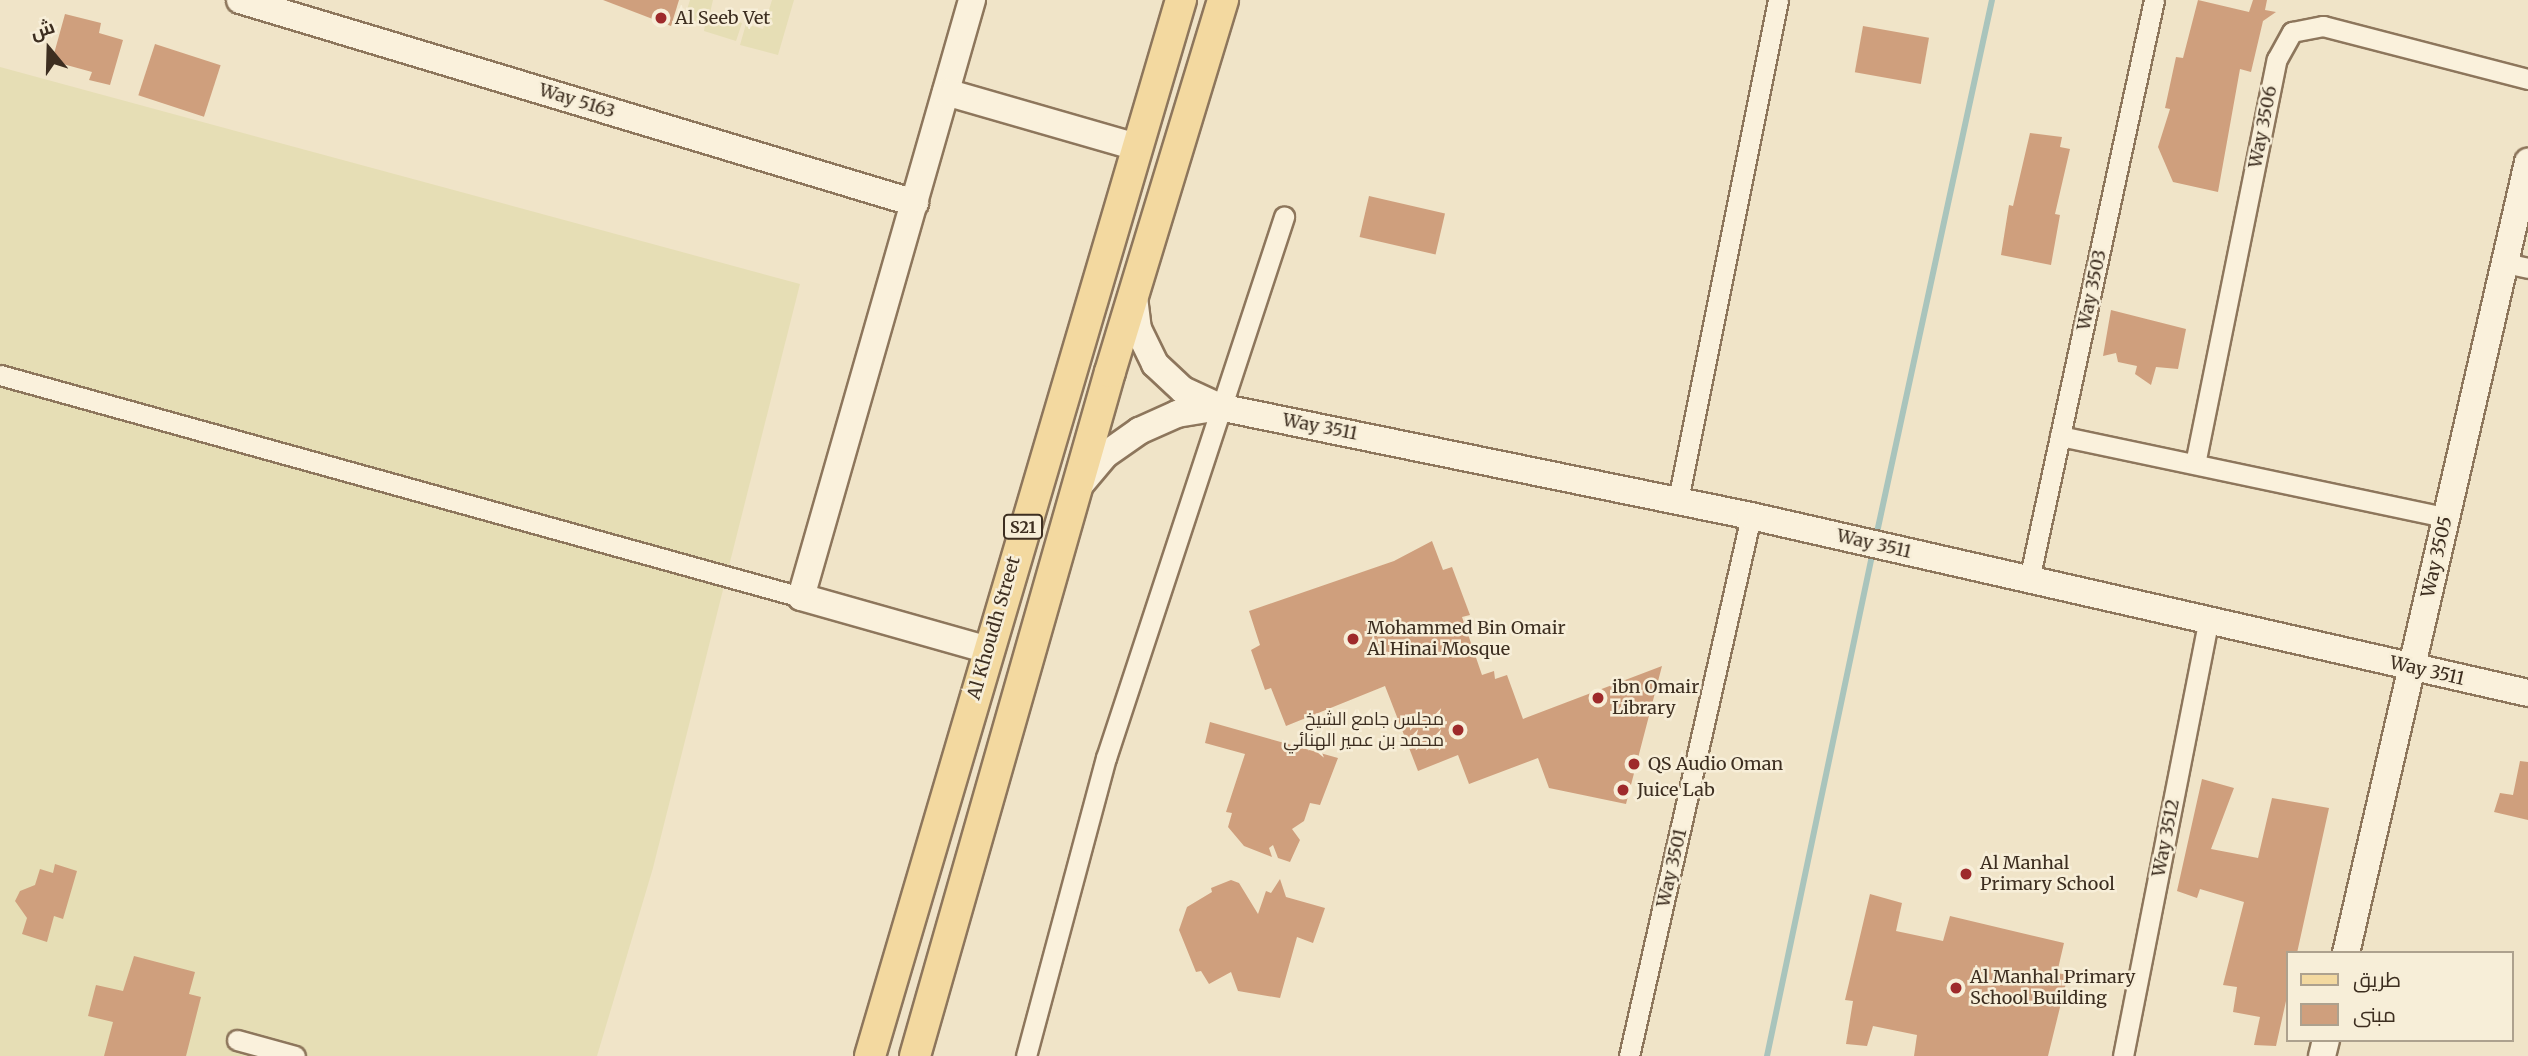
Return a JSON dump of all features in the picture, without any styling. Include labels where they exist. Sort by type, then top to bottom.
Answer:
[{"type":"main road","name":"Al Khoudh Street","points":[[870,1056],[1181,0]]},
{"type":"main road","name":"S21","points":[[915,1056],[1133,291],[1223,0]]},
{"type":"street","name":"Way 5163","points":[[240,0],[915,203]]},
{"type":"street","points":[[801,597],[972,0]]},
{"type":"street","points":[[1678,500],[1778,0]]},
{"type":"street","name":"Way 3503","points":[[2029,580],[2154,0]]},
{"type":"street","name":"Way 3506","points":[[2195,464],[2277,59],[2292,32],[2323,26],[2528,79]]},
{"type":"street","points":[[946,92],[1138,148]]},
{"type":"street","name":"Way 3505","points":[[2346,951],[2446,517],[2516,265],[2528,162]]},
{"type":"street","points":[[1026,1056],[1107,758],[1219,407],[1284,217]]},
{"type":"street","points":[[1133,291],[1138,329],[1155,364],[1183,390],[1219,407]]},
{"type":"street","points":[[0,376],[988,650]]},
{"type":"street","points":[[1078,487],[1105,455],[1139,430],[1177,414],[1219,407]]},
{"type":"street","name":"Way 3511","points":[[1219,407],[1678,500],[2528,693]]},
{"type":"street","points":[[2060,436],[2446,517]]},
{"type":"street","name":"Way 3501","points":[[1629,1056],[1751,516]]},
{"type":"street","name":"Way 3512","points":[[2127,1055],[2208,621]]},
{"type":"street","points":[[237,1040],[295,1056]]},
{"type":"shaded area","points":[[690,0],[713,0],[710,13],[742,23],[736,41],[704,31],[705,25],[684,19]]},
{"type":"shaded area","points":[[772,0],[794,0],[778,55],[740,45],[746,24],[763,29]]},
{"type":"shaded area","points":[[0,67],[800,284],[653,868],[597,1056],[0,1056]]},
{"type":"building","name":"Al Seeb Vet","points":[[603,0],[679,0],[671,26]]},
{"type":"building","points":[[2198,0],[2249,12],[2253,0],[2267,0],[2265,10],[2276,12],[2263,21],[2251,72],[2240,69],[2218,192],[2173,182],[2158,147],[2170,109],[2165,108],[2176,57],[2183,58]]},
{"type":"building","points":[[65,14],[101,23],[99,33],[123,40],[110,85],[89,80],[92,72],[52,61]]},
{"type":"building","points":[[1863,26],[1929,38],[1921,84],[1855,72]]},
{"type":"building","points":[[155,44],[221,65],[204,117],[138,95]]},
{"type":"building","points":[[2030,133],[2062,137],[2060,147],[2070,149],[2055,214],[2060,215],[2051,265],[2001,255],[2009,205],[2013,206]]},
{"type":"building","points":[[1369,196],[1445,214],[1436,254],[1360,237]]},
{"type":"building","points":[[2111,310],[2186,329],[2178,369],[2156,367],[2151,385],[2135,374],[2137,366],[2118,362],[2116,353],[2103,356]]},
{"type":"building","points":[[1432,541],[1443,570],[1452,567],[1470,615],[1462,617],[1482,675],[1494,671],[1495,679],[1507,675],[1523,719],[1662,666],[1626,804],[1549,788],[1538,758],[1469,784],[1458,755],[1418,771],[1385,686],[1286,726],[1271,688],[1265,690],[1251,650],[1260,645],[1249,611],[1394,561]]},
{"type":"building","points":[[1210,722],[1338,758],[1320,805],[1310,803],[1304,821],[1292,829],[1300,840],[1290,862],[1278,858],[1273,845],[1269,848],[1272,857],[1244,846],[1228,827],[1232,813],[1226,812],[1245,754],[1205,743]]},
{"type":"building","points":[[2520,761],[2528,762],[2528,820],[2494,812],[2500,793],[2513,795]]},
{"type":"building","points":[[2202,779],[2234,788],[2211,849],[2258,858],[2272,798],[2329,808],[2297,951],[2286,951],[2286,1001],[2276,1046],[2254,1045],[2260,1017],[2233,1012],[2237,987],[2223,985],[2244,902],[2200,889],[2197,898],[2177,891]]},
{"type":"building","points":[[55,864],[77,871],[63,919],[54,916],[47,942],[22,934],[27,918],[15,901],[20,891],[35,885],[40,869],[53,873]]},
{"type":"building","points":[[1280,879],[1286,897],[1325,908],[1313,943],[1297,937],[1280,998],[1238,991],[1231,972],[1209,984],[1201,971],[1196,972],[1179,930],[1187,907],[1212,892],[1211,888],[1231,880],[1239,883],[1258,914],[1266,891],[1271,893]]},
{"type":"building","name":"Al Manhal Primary School Building","points":[[1870,894],[1902,903],[1896,931],[1943,941],[1950,916],[2064,943],[2057,973],[2068,975],[2048,1056],[1914,1056],[1917,1035],[1873,1026],[1867,1046],[1846,1044],[1853,1001],[1845,1000]]},
{"type":"building","points":[[134,956],[195,972],[189,994],[201,997],[186,1056],[104,1056],[113,1022],[88,1016],[96,985],[123,991]]},
{"type":"waterway","points":[[1876,537],[1992,0]]},
{"type":"waterway","points":[[1767,1056],[1873,551]]},
{"type":"place","name":"Al Seeb Vet","points":[[661,18]]},
{"type":"place","name":"Mohammed Bin Omair Al Hinai Mosque","points":[[1353,639]]},
{"type":"place","name":"ibn Omair Library","points":[[1598,698]]},
{"type":"place","name":"مجلس جامع الشيخ محمد بن عمير الهنائي","points":[[1458,730]]},
{"type":"place","name":"QS Audio Oman","points":[[1634,764]]},
{"type":"place","name":"Juice Lab","points":[[1623,790]]},
{"type":"place","name":"Al Manhal Primary School","points":[[1966,874]]},
{"type":"place","name":"Al Manhal Primary School Building","points":[[1956,988]]}]
